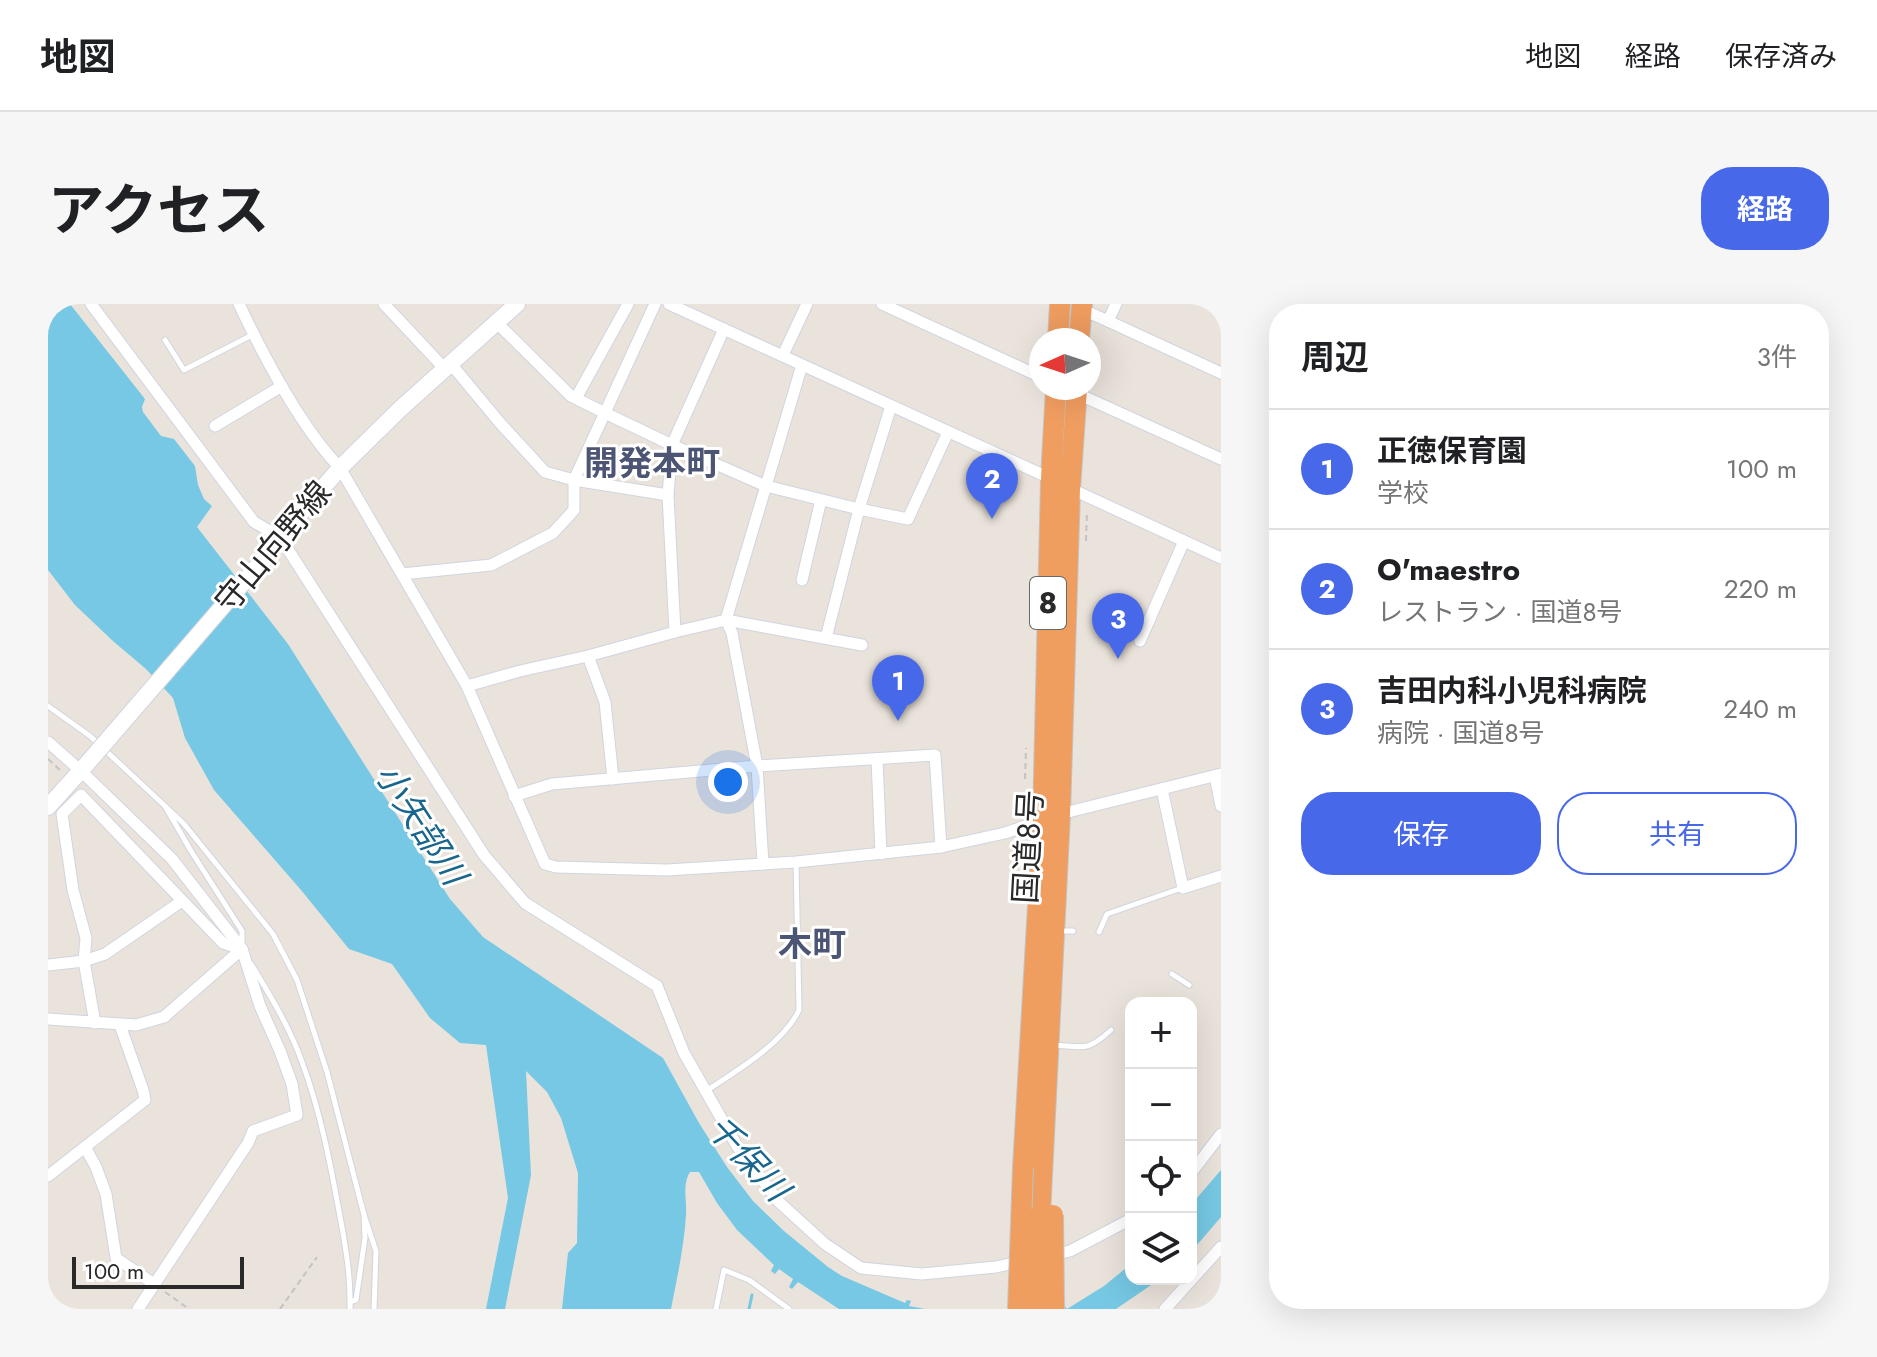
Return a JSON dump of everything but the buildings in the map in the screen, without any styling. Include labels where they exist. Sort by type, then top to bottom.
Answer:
[{"type":"highway","points":[[1059,328],[1060,304]]},
{"type":"highway","points":[[1080,328],[1082,306]]},
{"type":"highway","name":"国道8号","points":[[1018,1309],[1038,1218],[1023,1168],[1051,816],[1061,484],[1057,400]]},
{"type":"highway","name":"国道8号","points":[[1061,484],[1074,400]]},
{"type":"highway","name":"国道8号","points":[[1035,1309],[1048,1045],[1064,931],[1051,816]]},
{"type":"highway","points":[[1008,1309],[1010,1276],[1038,1218]]},
{"type":"highway","points":[[1038,1218],[1054,1309]]},
{"type":"main road","name":"守山向野線","points":[[48,807],[340,468],[399,410],[517,304]]},
{"type":"street","points":[[91,304],[254,522],[277,542],[484,855],[525,903],[657,986],[684,1053],[737,1146],[779,1202],[825,1244],[861,1268],[922,1274],[996,1267],[1070,1251],[1125,1222]]},
{"type":"street","points":[[239,304],[282,386],[324,451],[340,468],[467,686],[545,864],[556,867],[667,870],[796,862],[941,847],[1005,833],[1051,816],[1218,775],[1221,806]]},
{"type":"street","points":[[384,304],[448,367],[545,472],[574,480],[668,495]]},
{"type":"street","points":[[576,398],[628,304]]},
{"type":"street","points":[[402,574],[491,565],[553,533],[574,510],[574,480],[655,304]]},
{"type":"street","points":[[669,304],[1221,558]]},
{"type":"street","points":[[783,355],[807,304]]},
{"type":"street","points":[[882,304],[1029,371]]},
{"type":"street","points":[[1108,321],[1116,304]]},
{"type":"street","points":[[1082,306],[1221,373]]},
{"type":"street","points":[[496,322],[571,396],[766,486],[821,500],[908,519],[948,432]]},
{"type":"street","points":[[675,632],[668,495],[672,445],[724,329]]},
{"type":"street","points":[[763,864],[757,766],[732,633],[726,620],[802,365]]},
{"type":"street","points":[[215,426],[282,386]]},
{"type":"street","points":[[1097,400],[1221,459]]},
{"type":"street","points":[[826,638],[859,509],[891,406]]},
{"type":"street","points":[[802,580],[821,500]]},
{"type":"street","points":[[1140,641],[1184,541]]},
{"type":"street","points":[[467,686],[726,620],[862,645]]},
{"type":"street","points":[[588,656],[605,702],[613,779]]},
{"type":"street","points":[[48,742],[172,859],[242,949],[260,1006],[292,1084],[297,1115],[253,1131],[138,1309]]},
{"type":"street","points":[[514,796],[552,784],[757,766],[935,755],[941,847]]},
{"type":"street","points":[[877,759],[881,854]]},
{"type":"street","points":[[1162,789],[1176,873],[1183,888],[1221,876]]},
{"type":"street","points":[[95,1023],[84,961],[86,938],[73,890],[62,814],[81,795],[223,943],[242,949]]},
{"type":"street","points":[[48,965],[84,961],[105,954],[182,901]]},
{"type":"street","points":[[48,1019],[136,1025],[164,1017],[242,949]]},
{"type":"street","points":[[48,1176],[145,1100],[120,1025]]},
{"type":"street","points":[[1197,1165],[1221,1134]]},
{"type":"street","points":[[85,1147],[106,1194],[116,1258],[154,1284]]},
{"type":"street","points":[[1165,1309],[1221,1247]]},
{"type":"lane","points":[[165,340],[184,370],[253,334]]},
{"type":"lane","points":[[48,706],[90,736],[184,824],[273,934],[297,980],[327,1072],[376,1251],[374,1309]]},
{"type":"lane","points":[[165,806],[242,931],[242,949],[273,1000],[302,1061],[331,1168],[347,1259],[350,1306]]},
{"type":"lane","points":[[705,1092],[741,1068],[793,1024],[799,1010],[796,862]]},
{"type":"lane","points":[[1099,932],[1107,914],[1183,888]]},
{"type":"lane","points":[[1172,974],[1189,985]]},
{"type":"lane","points":[[1048,1045],[1087,1047],[1111,1030]]},
{"type":"lane","points":[[350,1306],[356,1300],[365,1238],[364,1215]]},
{"type":"lane","points":[[716,1309],[724,1270],[749,1280],[789,1309]]},
{"type":"path","points":[[1086,541],[1087,512]]},
{"type":"path","points":[[1025,779],[1026,748]]},
{"type":"path","points":[[48,759],[77,770]]},
{"type":"path","points":[[280,1309],[317,1257]]},
{"type":"path","points":[[154,1284],[189,1309]]},
{"type":"water","points":[[48,304],[70,304],[145,399],[143,412],[161,436],[174,439],[195,466],[198,485],[204,499],[212,506],[197,527],[288,644],[450,899],[483,937],[663,1058],[727,1167],[753,1201],[784,1231],[842,1276],[905,1303],[911,1301],[909,1306],[925,1309],[839,1309],[798,1282],[792,1289],[789,1287],[793,1279],[779,1269],[775,1274],[771,1271],[774,1265],[737,1230],[699,1172],[690,1172],[685,1187],[684,1239],[671,1309],[562,1309],[568,1253],[577,1243],[578,1173],[561,1118],[547,1092],[526,1071],[531,1175],[505,1309],[486,1309],[508,1198],[486,1045],[460,1043],[430,1018],[392,964],[349,949],[214,790],[185,738],[173,698],[146,669],[75,605],[48,570]]},
{"type":"water","points":[[1221,1170],[1221,1217],[1197,1245],[1197,1213],[1197,1198]]},
{"type":"water","points":[[1125,1269],[1125,1285],[1151,1285],[1116,1309],[1067,1309]]},
{"type":"waterway","points":[[749,1309],[752,1295]]},
{"type":"place","name":"O'maestro","points":[[992,519]]},
{"type":"place","name":"吉田内科小児科病院","points":[[1118,659]]},
{"type":"place","name":"正徳保育園","points":[[898,721]]},
{"type":"district","name":"開発本町","points":[[652,463]]},
{"type":"district","name":"木町","points":[[812,944]]},
{"type":"water label","name":"小矢部川","points":[[421,824]]},
{"type":"water label","name":"千保川","points":[[748,1158]]}]
